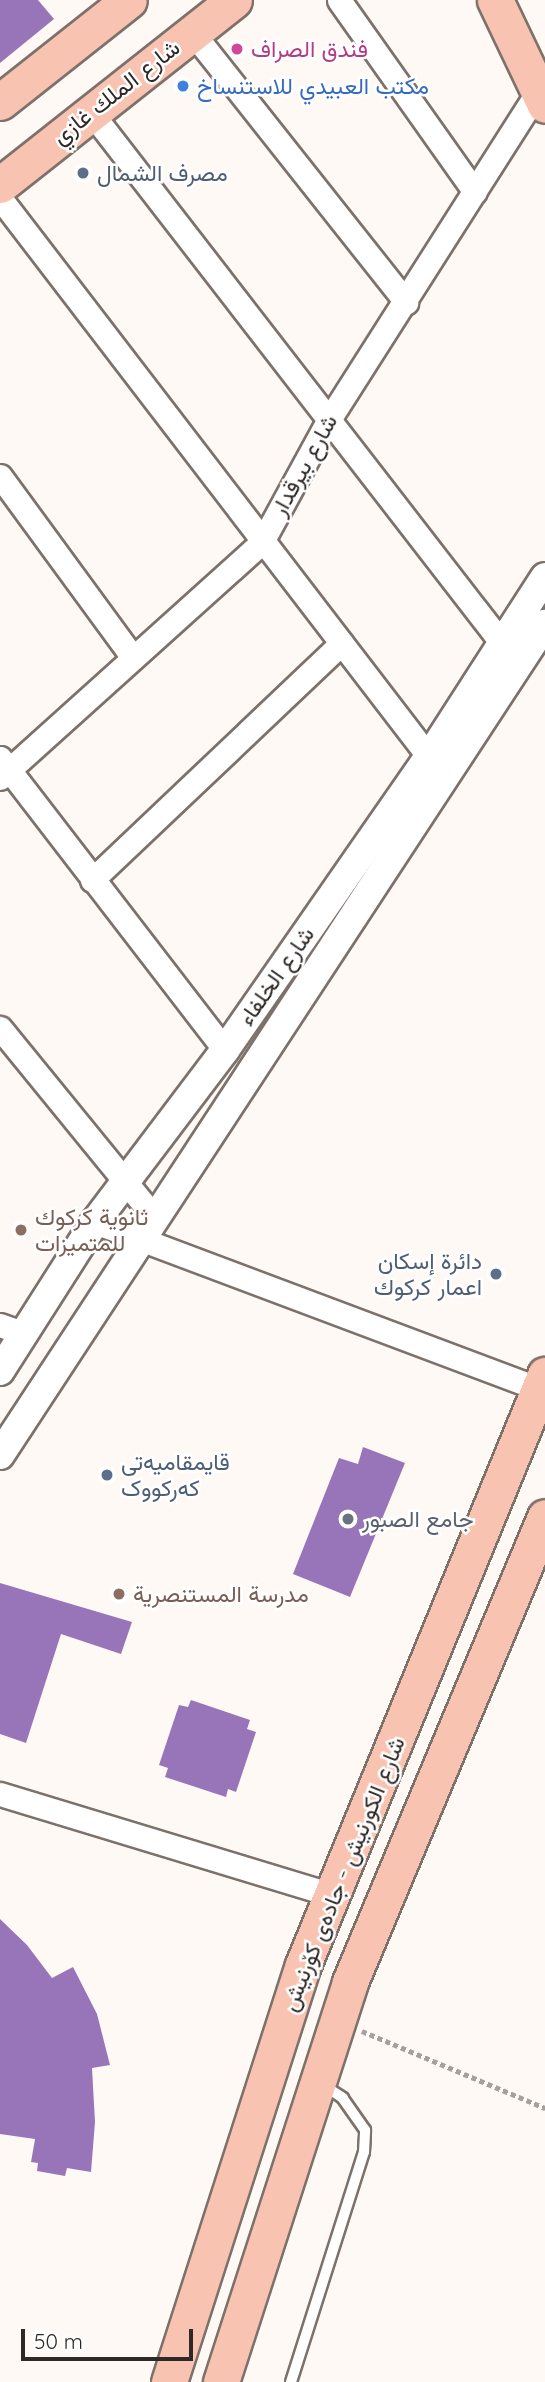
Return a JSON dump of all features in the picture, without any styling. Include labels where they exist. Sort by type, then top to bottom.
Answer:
[{"type":"main road","name":"شارع الملك غازي","points":[[0,185],[90,111],[234,0]]},
{"type":"main road","points":[[495,0],[542,98]]},
{"type":"main road","points":[[0,102],[115,4]]},
{"type":"main road","name":"شارع الكورنيش - جادەی کۆرنیش","points":[[169,2382],[303,1965],[542,1382]]},
{"type":"main road","name":"شارع الكورنيش - جادەی کۆرنیش","points":[[221,2382],[350,1982],[545,1517]]},
{"type":"main road","points":[[222,2218],[269,2233]]},
{"type":"main road","points":[[198,2294],[245,2308]]},
{"type":"street","points":[[340,0],[475,192]]},
{"type":"street","points":[[192,32],[405,302]]},
{"type":"street","name":"شارع بيرقدار","points":[[3,768],[133,658],[262,542],[328,421],[475,192],[542,98]]},
{"type":"street","points":[[90,111],[501,642]]},
{"type":"street","points":[[0,198],[429,757]]},
{"type":"street","points":[[0,476],[133,658]]},
{"type":"street","name":"شارع الخلفاء","points":[[0,1371],[11,1329],[225,1050],[429,757],[545,577]]},
{"type":"street","points":[[0,1455],[146,1228],[545,624]]},
{"type":"street","points":[[92,880],[342,643]]},
{"type":"street","points":[[3,768],[225,1050]]},
{"type":"street","points":[[0,1028],[124,1184],[146,1228]]},
{"type":"street","points":[[95,1222],[146,1228],[542,1382]]},
{"type":"street","points":[[0,1794],[333,1895]]},
{"type":"lane","points":[[291,2382],[364,2152],[365,2130],[343,2098],[318,2082]]},
{"type":"path","points":[[338,2020],[545,2108]]},
{"type":"building","points":[[0,0],[38,0],[54,19],[0,63]]},
{"type":"building","name":"جامع الصبور","points":[[363,1447],[405,1463],[350,1597],[293,1574],[339,1458],[358,1464]]},
{"type":"building","points":[[0,1583],[132,1622],[121,1654],[61,1634],[26,1743],[0,1734]]},
{"type":"building","points":[[191,1700],[250,1720],[247,1729],[256,1732],[236,1792],[228,1789],[226,1797],[165,1777],[168,1768],[159,1765],[179,1705],[188,1707]]},
{"type":"building","points":[[0,1919],[27,1945],[52,1978],[73,1967],[97,2014],[110,2065],[92,2068],[95,2122],[91,2172],[67,2168],[65,2176],[37,2171],[38,2163],[31,2162],[35,2139],[0,2134]]},
{"type":"place","name":"فندق الصراف","points":[[237,49]]},
{"type":"place","name":"مكتب العبيدي للاستنساخ","points":[[183,86]]},
{"type":"place","name":"مصرف الشمال","points":[[83,173]]},
{"type":"place","name":"ثانوية كركوك للمتميزات","points":[[21,1230]]},
{"type":"place","name":"دائرة إسكان اعمار كركوك","points":[[496,1274]]},
{"type":"place","name":"قایمقامیەتی کەرکووک","points":[[107,1475]]},
{"type":"place","name":"جامع الصبور","points":[[348,1519]]},
{"type":"place","name":"مدرسة المستنصرية","points":[[119,1594]]}]
